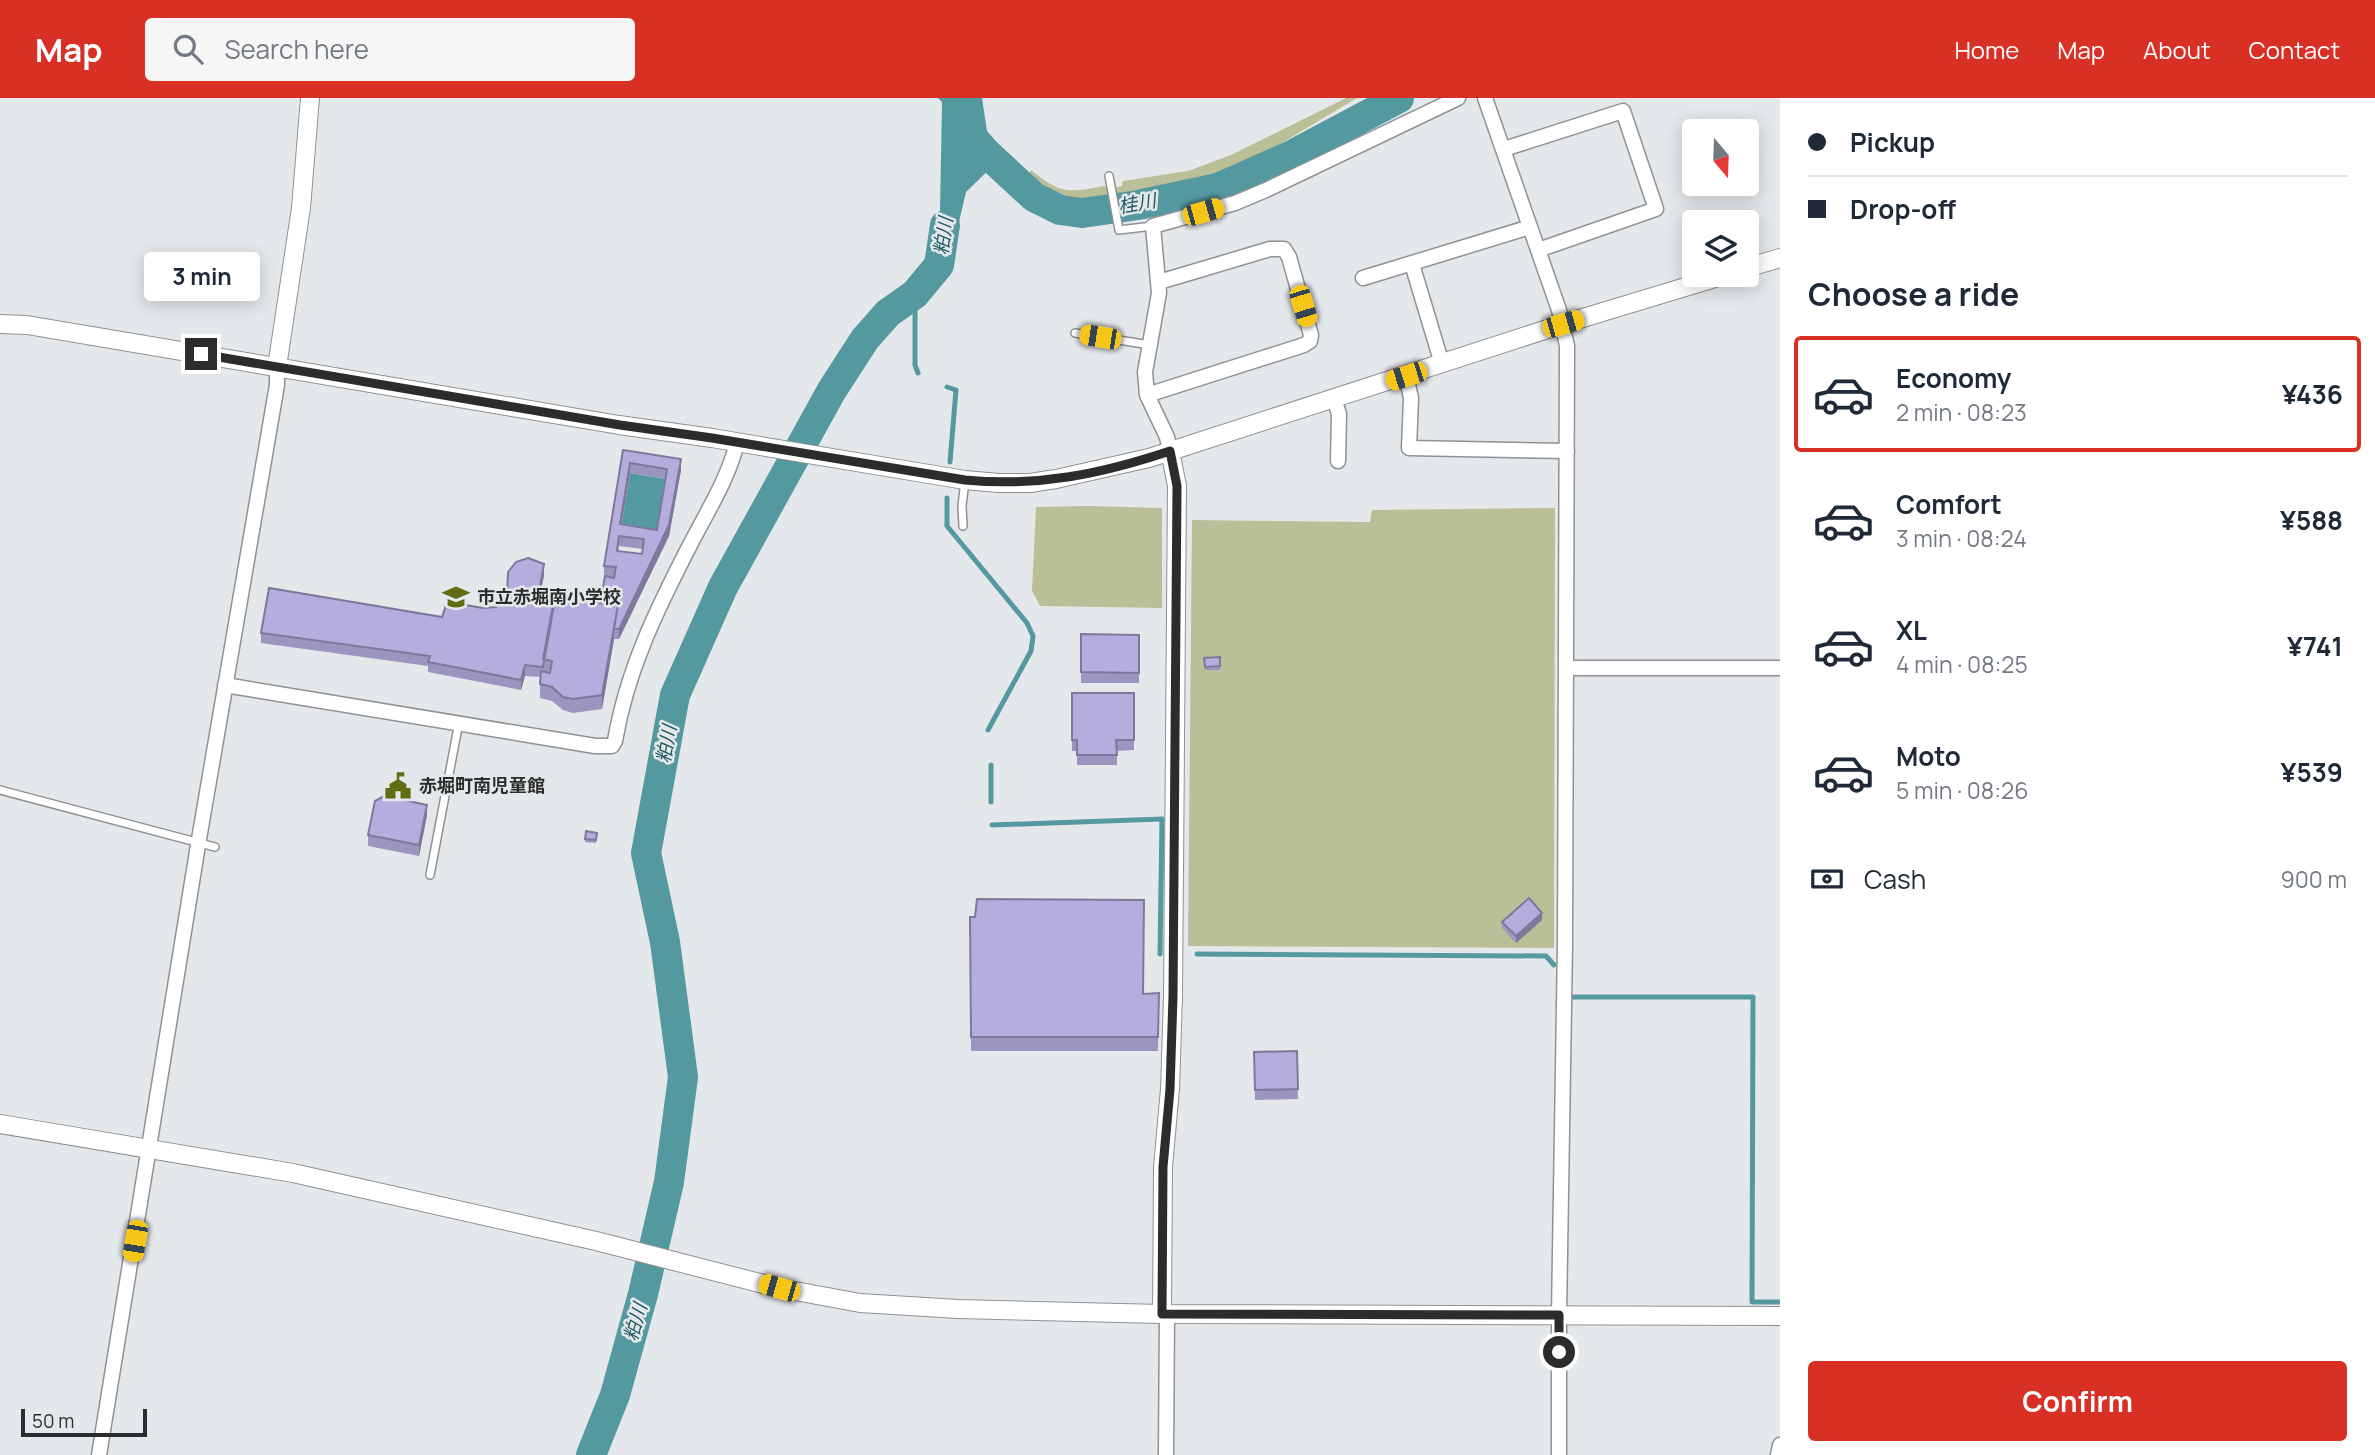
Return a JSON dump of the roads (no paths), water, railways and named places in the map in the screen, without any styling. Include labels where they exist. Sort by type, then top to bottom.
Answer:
[{"type":"street","points":[[99,1455],[198,845],[277,384],[277,367],[301,208],[310,98]]},
{"type":"street","points":[[1166,1455],[1163,1167],[1170,1089],[1173,997],[1177,486],[1167,437],[1147,395],[1145,372],[1160,282],[1153,226],[1235,203],[1266,190],[1458,98]]},
{"type":"street","points":[[1485,98],[1563,324],[1567,345],[1565,944],[1559,1455]]},
{"type":"street","points":[[1504,149],[1623,111],[1656,209],[1538,250]]},
{"type":"street","points":[[1363,278],[1530,227]]},
{"type":"street","points":[[1147,395],[1304,345],[1310,341],[1311,335],[1289,257],[1284,249],[1270,248],[1160,282]]},
{"type":"street","points":[[1759,264],[1780,258]]},
{"type":"street","points":[[1412,264],[1442,364]]},
{"type":"street","points":[[0,324],[27,325],[606,423],[965,480],[1020,483],[1083,475],[1170,451],[1685,287]]},
{"type":"street","points":[[1406,376],[1411,398],[1409,448],[1567,451]]},
{"type":"street","points":[[1334,399],[1339,414],[1338,461]]},
{"type":"street","points":[[225,685],[595,746],[612,746],[625,692],[648,631],[723,481],[746,444]]},
{"type":"street","points":[[1566,668],[1780,668]]},
{"type":"street","points":[[0,1124],[293,1173],[602,1243],[779,1288],[860,1303],[958,1309],[1165,1314],[1780,1316]]},
{"type":"street","points":[[1778,1455],[1780,1446]]},
{"type":"lane","points":[[1110,179],[1119,230],[1153,226]]},
{"type":"lane","points":[[1075,332],[1150,345]]},
{"type":"lane","points":[[963,526],[965,480]]},
{"type":"lane","points":[[430,875],[459,722]]},
{"type":"lane","points":[[0,790],[215,848]]},
{"type":"water","points":[[938,98],[982,98],[987,131],[1006,153],[966,192],[955,239],[939,265],[942,102]]},
{"type":"water","points":[[630,473],[667,479],[657,541],[620,534]]},
{"type":"waterway","name":"桂川","points":[[968,136],[1034,197],[1060,210],[1082,213],[1138,205],[1218,188],[1290,156],[1399,98]]},
{"type":"waterway","name":"粕川","points":[[591,1455],[615,1395],[643,1294],[669,1182],[683,1077],[665,942],[646,853],[675,695],[723,587],[832,390],[865,339],[888,313],[915,294],[939,265],[945,225]]},
{"type":"waterway","points":[[915,294],[915,365],[918,373]]},
{"type":"waterway","points":[[947,387],[956,390],[950,462]]},
{"type":"waterway","points":[[947,498],[947,526],[1027,623],[1033,636],[1031,651],[988,730]]},
{"type":"waterway","points":[[991,765],[991,802]]},
{"type":"waterway","points":[[992,825],[1162,819],[1160,954]]},
{"type":"waterway","points":[[1197,954],[1546,956],[1554,965]]},
{"type":"waterway","points":[[1574,997],[1753,997],[1752,1302],[1780,1302]]},
{"type":"place","name":"市立赤堀南小学校","points":[[456,597]]},
{"type":"place","name":"赤堀町南児童館","points":[[398,786]]}]
